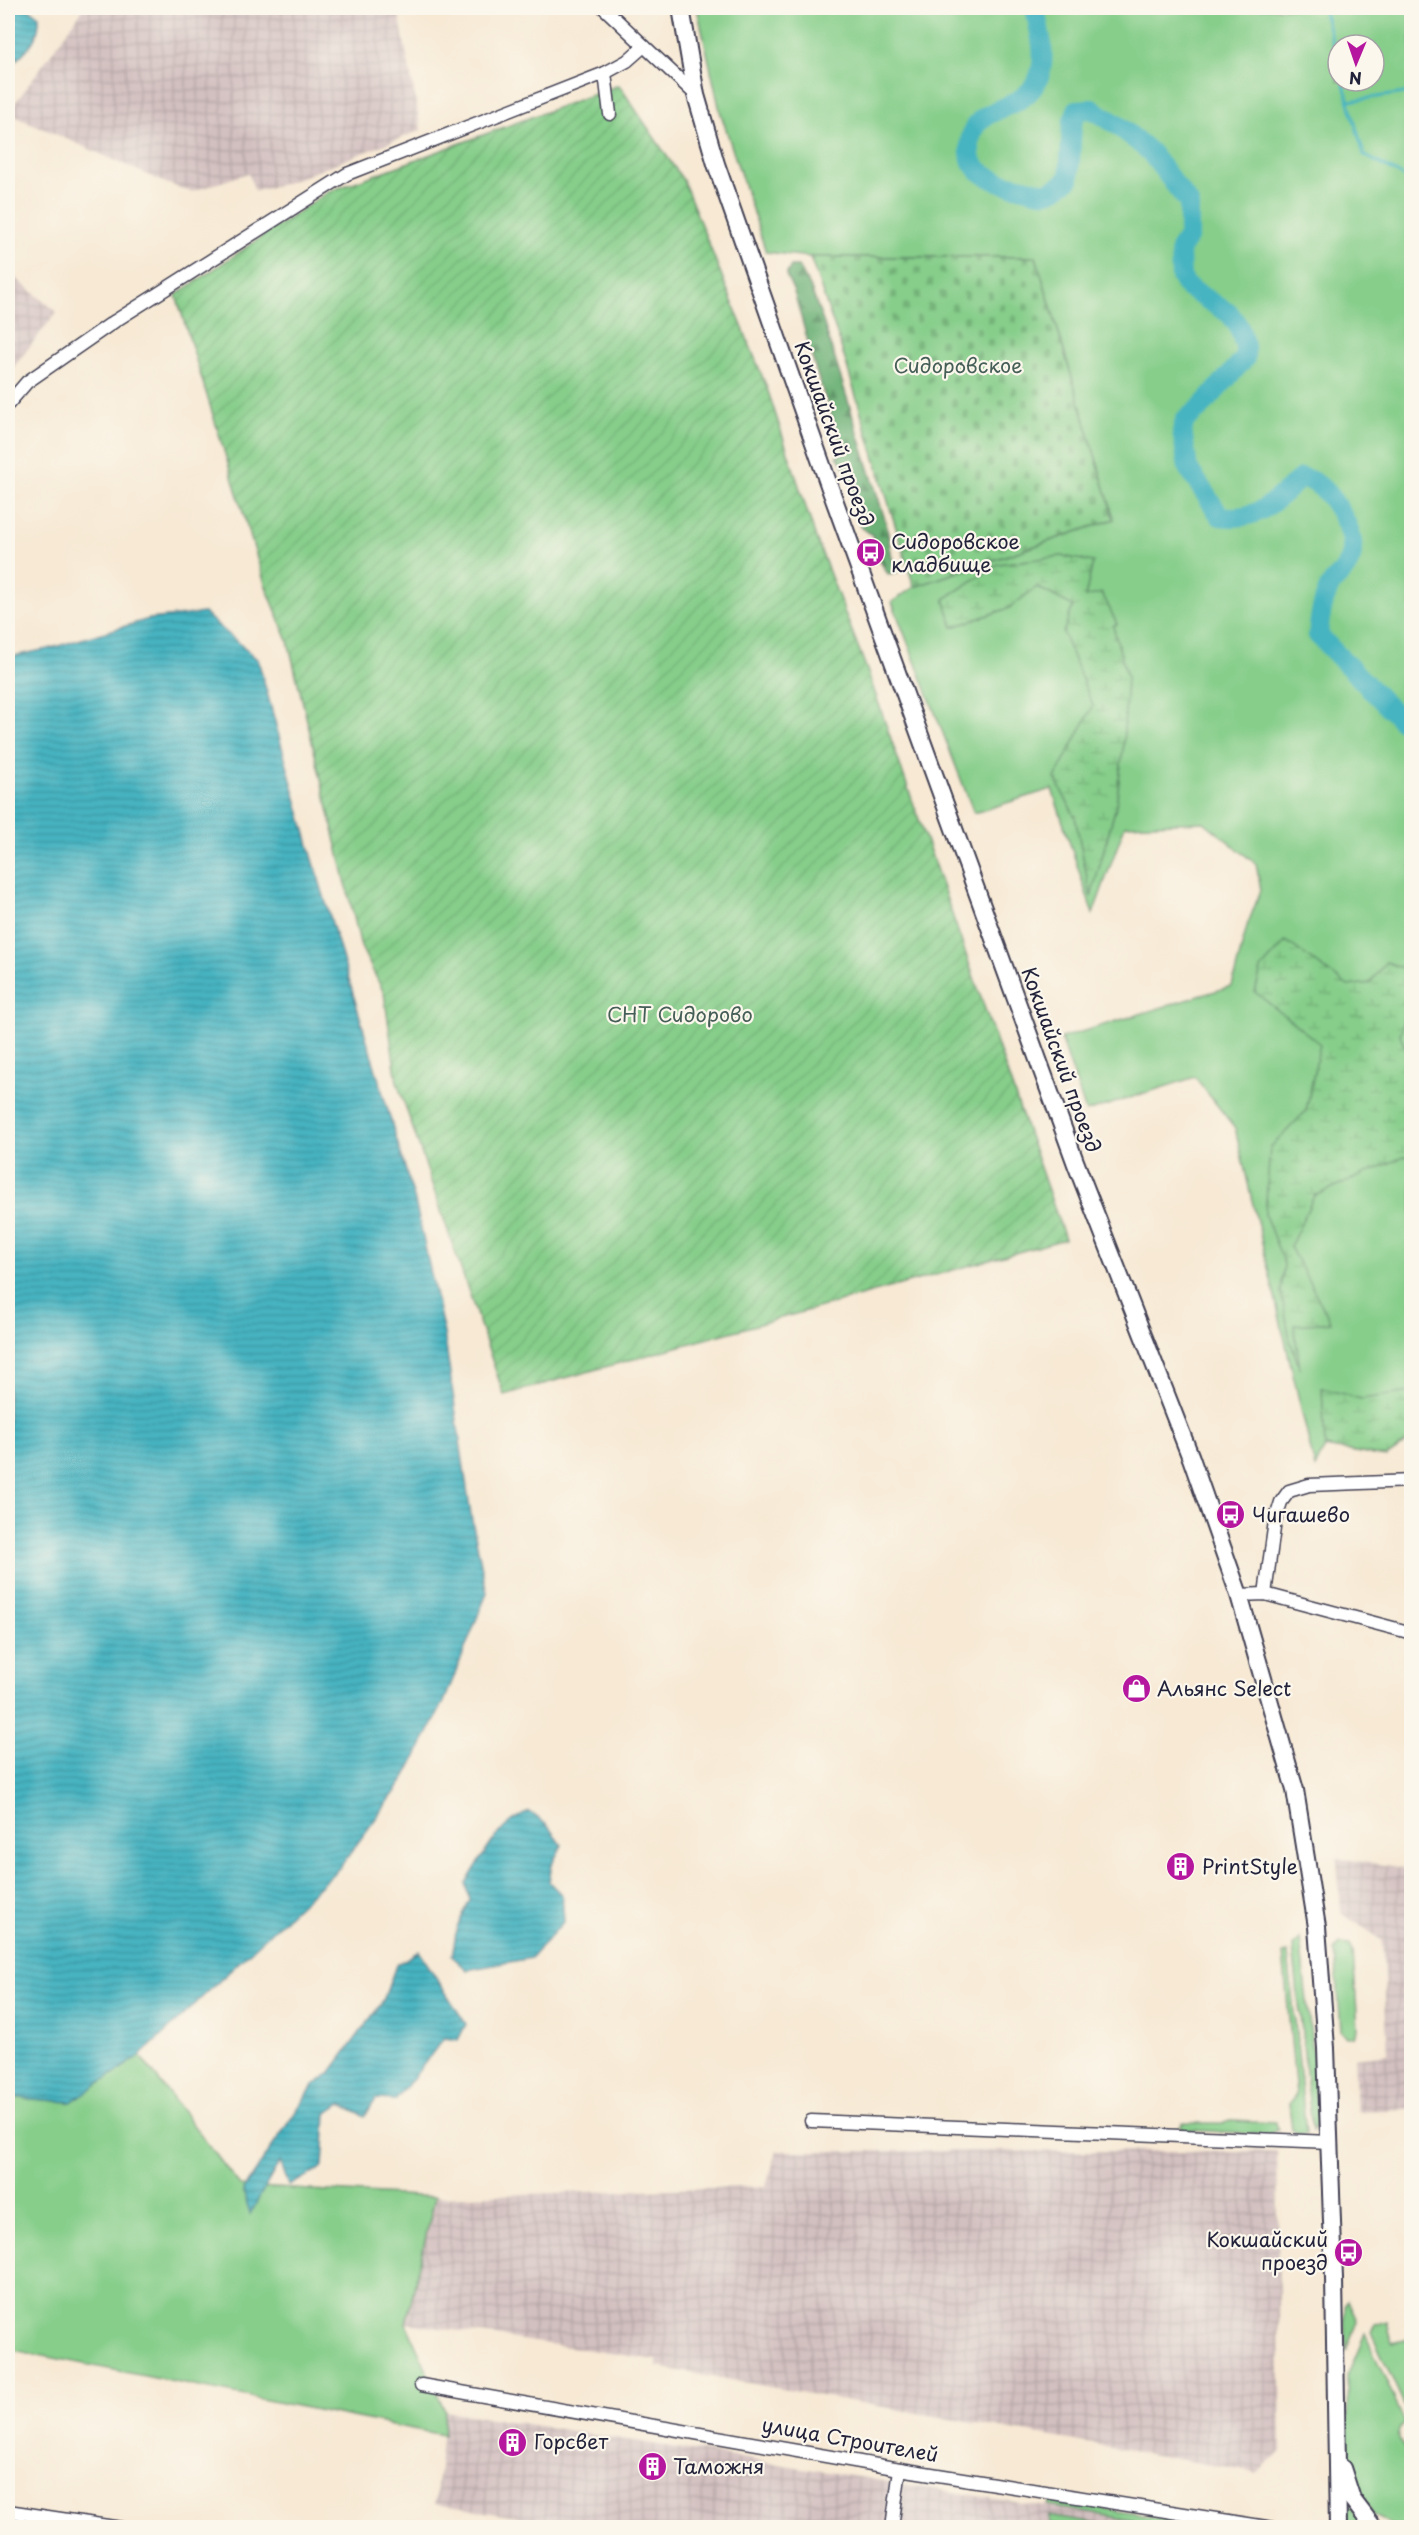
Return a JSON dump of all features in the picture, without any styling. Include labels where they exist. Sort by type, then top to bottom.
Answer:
[{"type":"main road","name":"Кокшайский проезд","points":[[681,8],[696,95],[716,165],[831,491],[1076,1164],[1191,1458],[1239,1595],[1295,1790],[1317,1927],[1330,2142],[1338,2528]]},
{"type":"main road","points":[[1336,2447],[1352,2499],[1374,2528]]},
{"type":"street","points":[[604,8],[696,95]]},
{"type":"street","points":[[8,404],[27,382],[115,321],[347,174],[605,73],[627,61],[644,46]]},
{"type":"street","points":[[605,73],[610,114]]},
{"type":"street","points":[[1264,1594],[1275,1521],[1281,1502],[1289,1491],[1319,1484],[1412,1481]]},
{"type":"street","points":[[1239,1595],[1264,1594],[1412,1633]]},
{"type":"street","points":[[811,2121],[1330,2142]]},
{"type":"street","name":"улица Строителей","points":[[422,2385],[900,2469],[1273,2528]]},
{"type":"street","points":[[892,2528],[900,2469]]},
{"type":"street","points":[[8,2511],[121,2528]]},
{"type":"shaded area","points":[[84,8],[392,8],[399,14],[421,130],[286,183],[255,191],[248,173],[191,192],[166,183],[8,113]]},
{"type":"shaded area","points":[[8,272],[57,312],[8,374]]},
{"type":"shaded area","points":[[1337,1858],[1411,1869],[1411,2109],[1357,2111],[1354,2058],[1388,2054],[1382,1940],[1341,1913]]},
{"type":"shaded area","points":[[777,2151],[1277,2151],[1281,2452],[1256,2473],[657,2367],[657,2360],[406,2323],[435,2197],[766,2186]]},
{"type":"shaded area","points":[[445,2411],[1172,2527],[585,2528],[435,2504]]},
{"type":"green space","points":[[697,8],[1411,8],[1412,1439],[1386,1457],[1325,1447],[1315,1468],[1235,1128],[1195,1077],[1086,1112],[1061,1038],[1232,986],[1247,926],[1261,890],[1256,864],[1204,822],[1125,825],[1093,914],[1052,789],[974,813],[892,602],[914,587],[1114,519],[1036,257],[810,257],[766,252],[720,111]]},
{"type":"green space","name":"СНТ Сидорово","points":[[619,85],[683,180],[767,388],[816,538],[867,670],[1065,1239],[504,1395],[397,1082],[384,993],[361,947],[288,641],[265,584],[176,295],[328,192]]},
{"type":"green space","name":"Сидоровское","points":[[810,257],[1036,257],[1114,519],[914,587],[839,340]]},
{"type":"green space","points":[[791,266],[798,266],[810,286],[824,324],[886,523],[892,558],[898,572],[888,574],[878,558],[872,535],[861,527],[854,513],[855,500],[849,475],[837,456],[844,452],[817,374],[794,292],[786,275]]},
{"type":"green space","points":[[1062,556],[1093,562],[1085,597],[1102,593],[1117,624],[1113,626],[1127,677],[1123,748],[1116,806],[1091,897],[1075,817],[1055,778],[1093,706],[1063,633],[1073,606],[1037,587],[1009,608],[953,627],[944,599],[998,564]]},
{"type":"green space","points":[[1286,941],[1348,986],[1370,983],[1386,962],[1408,970],[1408,1002],[1400,1035],[1411,1059],[1411,1157],[1403,1157],[1314,1196],[1290,1247],[1331,1322],[1294,1325],[1300,1369],[1290,1341],[1281,1292],[1284,1264],[1265,1215],[1270,1148],[1306,1111],[1320,1044],[1255,992],[1261,969]]},
{"type":"green space","points":[[1322,1388],[1361,1399],[1411,1392],[1411,1439],[1386,1457],[1325,1447]]},
{"type":"green space","points":[[1300,1939],[1315,2071],[1318,2124],[1312,2131],[1293,1946]]},
{"type":"green space","points":[[1340,1944],[1350,1945],[1353,1953],[1358,2028],[1354,2036],[1347,2037],[1341,2030],[1335,1951]]},
{"type":"green space","points":[[1288,1953],[1306,2133],[1297,2134],[1292,2130],[1289,2104],[1296,2095],[1283,1954]]},
{"type":"green space","points":[[140,2056],[240,2186],[435,2197],[406,2323],[445,2411],[443,2435],[8,2349],[8,2097],[71,2102]]},
{"type":"green space","points":[[1230,2121],[1276,2123],[1278,2129],[1270,2134],[1185,2130],[1180,2127],[1183,2123]]},
{"type":"green space","points":[[1348,2300],[1357,2321],[1346,2351],[1345,2304]]},
{"type":"green space","points":[[1387,2321],[1392,2343],[1411,2339],[1411,2420],[1371,2332],[1375,2325]]},
{"type":"green space","points":[[1365,2334],[1405,2422],[1400,2430],[1399,2439],[1406,2449],[1411,2451],[1411,2525],[1393,2527],[1373,2515],[1348,2469],[1347,2377]]},
{"type":"green space","points":[[1341,2489],[1364,2527],[1342,2527]]},
{"type":"green space","points":[[1050,2500],[1192,2523],[1199,2527],[1172,2527],[1048,2506]]},
{"type":"green space","points":[[1048,2516],[1115,2527],[1056,2527],[1049,2523]]},
{"type":"water","points":[[8,8],[28,8],[39,16],[39,25],[30,45],[8,68]]},
{"type":"water","points":[[204,613],[258,660],[312,856],[415,1201],[444,1333],[471,1515],[487,1593],[444,1702],[404,1780],[340,1867],[140,2056],[71,2102],[8,2097],[8,657],[48,649],[149,619]]},
{"type":"water","points":[[530,1812],[547,1825],[562,1845],[552,1864],[549,1882],[562,1895],[564,1921],[531,1958],[467,1970],[452,1956],[457,1927],[470,1900],[466,1883],[493,1841],[509,1823]]},
{"type":"water","points":[[419,1951],[466,2024],[458,2040],[444,2038],[396,2100],[376,2099],[365,2116],[341,2104],[326,2114],[323,2167],[289,2186],[280,2161],[250,2214],[243,2190],[313,2086],[331,2072],[383,2001],[396,1965]]},
{"type":"waterway","points":[[1035,8],[1042,53],[1038,79],[1030,91],[1020,99],[979,121],[973,131],[970,144],[972,162],[985,175],[1003,183],[1037,192],[1054,190],[1069,179],[1072,123],[1077,110],[1092,109],[1119,126],[1150,152],[1189,203],[1189,235],[1180,249],[1181,277],[1187,287],[1230,314],[1239,327],[1245,346],[1245,358],[1200,408],[1185,420],[1182,431],[1188,468],[1220,516],[1234,517],[1256,513],[1274,502],[1301,478],[1315,483],[1327,493],[1347,525],[1352,551],[1345,569],[1327,592],[1318,635],[1402,721],[1412,727]]},
{"type":"waterway","points":[[1323,8],[1330,33]]},
{"type":"waterway","points":[[1349,101],[1412,92]]},
{"type":"waterway","points":[[1346,93],[1364,155],[1412,181]]},
{"type":"place","name":"Сидоровское кладбище","points":[[870,553]]},
{"type":"place","name":"Чигашево","points":[[1231,1515]]},
{"type":"place","name":"Альянс Select","points":[[1136,1689]]},
{"type":"place","name":"PrintStyle","points":[[1181,1867]]},
{"type":"place","name":"Кокшайский проезд","points":[[1349,2252]]},
{"type":"place","name":"Горсвет","points":[[513,2442]]},
{"type":"place","name":"Таможня","points":[[652,2467]]}]
